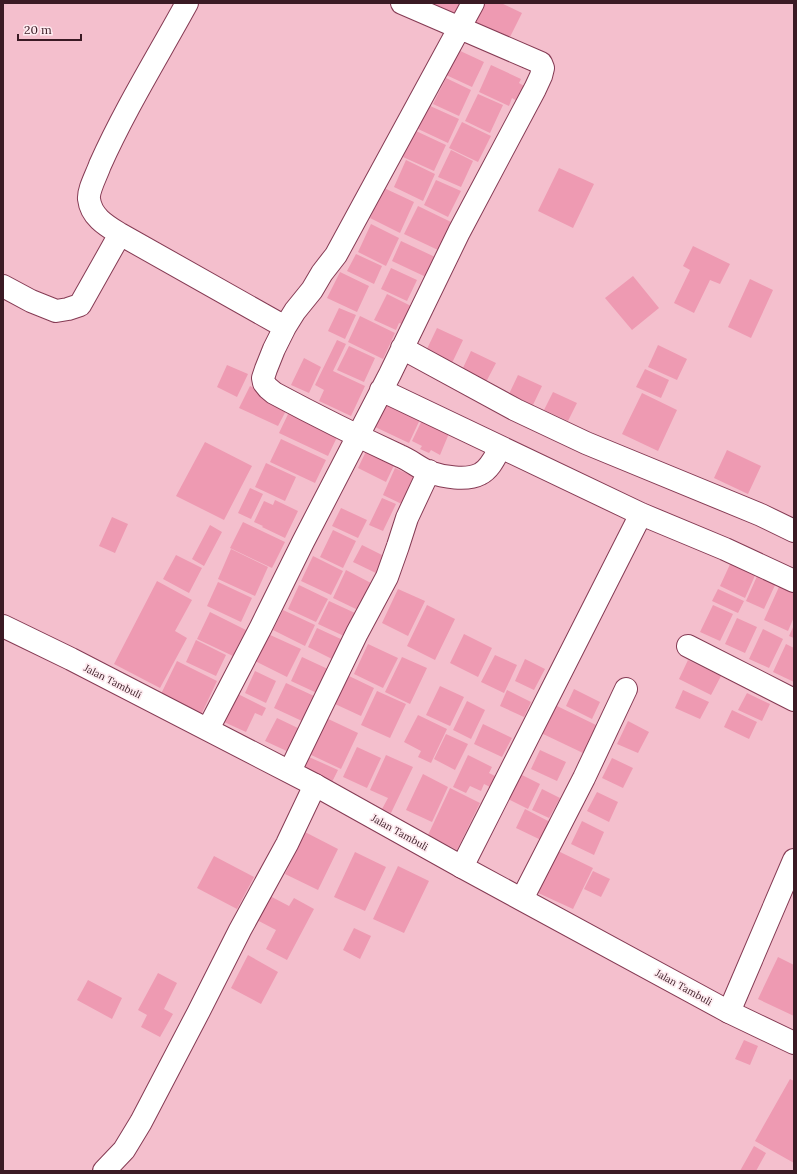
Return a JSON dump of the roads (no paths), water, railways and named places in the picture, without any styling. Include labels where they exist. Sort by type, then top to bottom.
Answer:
[{"type":"street","points":[[187,3],[109,146],[94,180],[89,198],[91,207],[104,224],[120,234],[285,327]]},
{"type":"street","points":[[208,730],[381,390],[459,232],[541,76],[543,68],[541,63],[402,3]]},
{"type":"street","points":[[473,3],[336,255],[285,327],[263,378],[264,383],[274,393],[357,436],[404,457],[429,471],[455,478],[479,475],[486,470],[500,448]]},
{"type":"street","points":[[3,286],[56,311],[80,305],[120,234]]},
{"type":"street","points":[[402,348],[516,410],[579,440],[760,515],[794,531]]},
{"type":"street","points":[[381,390],[641,514],[725,549],[794,581]]},
{"type":"street","points":[[290,771],[357,633],[387,577],[407,518],[429,471]]},
{"type":"street","points":[[462,867],[641,514]]},
{"type":"street","name":"Jalan Tambuli","points":[[3,626],[290,771],[522,900],[729,1012],[794,1043]]},
{"type":"street","points":[[688,646],[794,700]]},
{"type":"street","points":[[522,900],[584,778],[626,689]]},
{"type":"street","points":[[104,1171],[124,1150],[141,1122],[240,930],[287,844],[315,785]]},
{"type":"street","points":[[729,1012],[794,860]]}]
